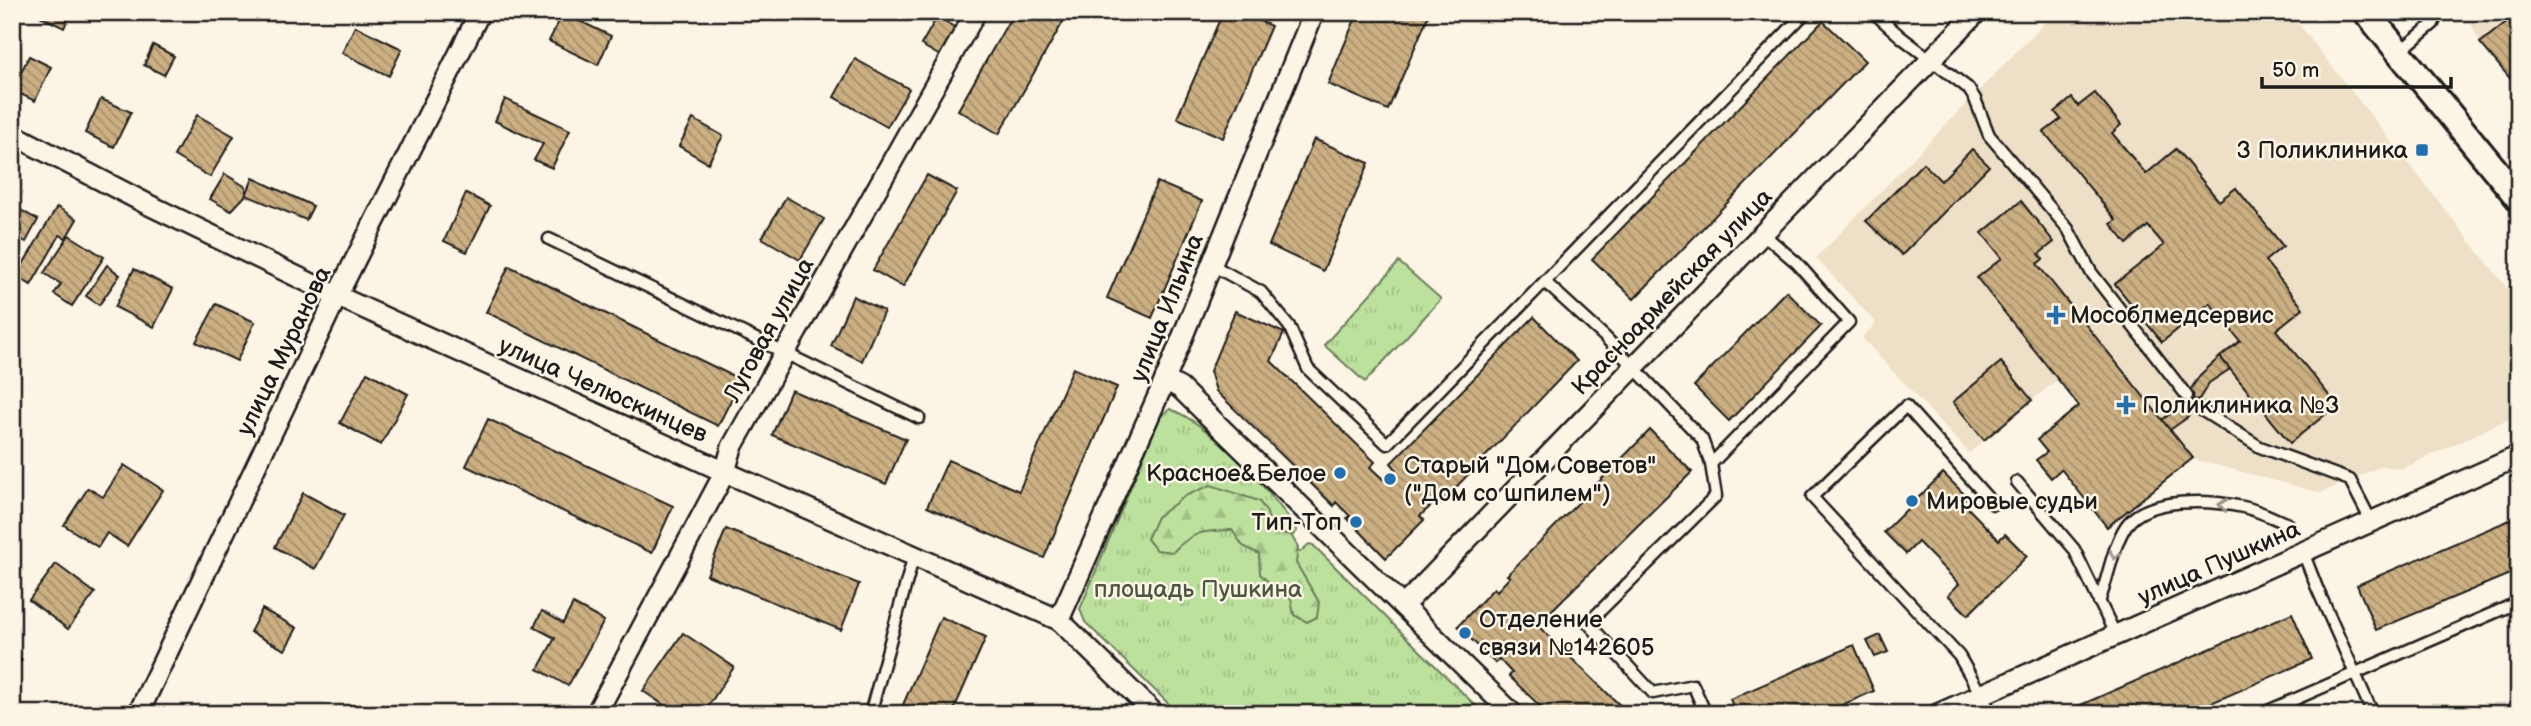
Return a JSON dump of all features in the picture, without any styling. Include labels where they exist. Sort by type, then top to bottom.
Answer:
[{"type":"street","name":"улица Муранова","points":[[138,714],[337,296],[480,12]]},
{"type":"street","name":"Луговая улица","points":[[596,714],[724,472],[732,447],[976,12]]},
{"type":"street","name":"улица Ильина","points":[[1059,620],[1165,380],[1314,12]]},
{"type":"street","name":"Красноармейская улица","points":[[1403,606],[1977,12]]},
{"type":"street","points":[[2366,12],[2519,199]]},
{"type":"street","name":"улица Челюскинцев","points":[[12,134],[149,205],[337,296],[724,472],[1059,620],[1155,714]]},
{"type":"street","points":[[1165,380],[1180,388],[1513,714]]},
{"type":"street","name":"улица Пушкина","points":[[1938,714],[2519,456]]},
{"type":"lane","points":[[1212,265],[1261,292],[1289,326],[1308,369],[1387,444],[1806,12]]},
{"type":"lane","points":[[1873,12],[1968,88],[1989,135],[2068,229],[2091,272],[2187,396]]},
{"type":"lane","points":[[2399,52],[2433,24],[2438,12]]},
{"type":"lane","points":[[1711,464],[1849,322],[1797,263],[1762,233]]},
{"type":"lane","points":[[550,239],[919,418]]},
{"type":"lane","points":[[1545,282],[1605,337],[1702,439],[1711,464],[1716,496],[1588,623],[1653,694],[1693,685],[1706,714]]},
{"type":"lane","points":[[1992,714],[1959,656],[1812,497],[1906,406],[1993,504]]},
{"type":"lane","points":[[2195,406],[2260,447],[2350,480],[2371,521]]},
{"type":"lane","points":[[2017,482],[2074,549],[2116,636]]},
{"type":"lane","points":[[2099,602],[2124,530],[2128,523],[2152,507],[2193,501],[2243,507],[2288,524]]},
{"type":"lane","points":[[2303,552],[2373,714]]},
{"type":"lane","points":[[870,714],[914,555]]},
{"type":"lane","points":[[2261,714],[2519,602]]},
{"type":"shaded area","points":[[2055,12],[2289,12],[2519,303],[2519,414],[2402,469],[2382,466],[2321,493],[2193,459],[2107,527],[2061,470],[2051,478],[2036,460],[2046,452],[2037,440],[2079,406],[2058,379],[1969,453],[1862,338],[1876,323],[1816,258]]},
{"type":"shaded area","points":[[2466,12],[2519,12],[2519,89],[2480,43]]},
{"type":"green space","points":[[1399,262],[1441,299],[1365,382],[1324,345]]},
{"type":"green space","name":"площадь Пушкина","points":[[1170,409],[1204,429],[1239,460],[1271,495],[1296,527],[1297,531],[1288,540],[1300,552],[1309,544],[1313,545],[1484,714],[1179,714],[1085,622],[1080,609],[1160,417]]},
{"type":"green space","points":[[1211,485],[1259,501],[1267,513],[1272,532],[1291,535],[1298,547],[1296,563],[1319,602],[1317,617],[1307,622],[1294,615],[1291,599],[1260,574],[1259,554],[1243,546],[1232,530],[1193,536],[1173,552],[1156,550],[1147,539],[1157,517],[1185,496]]},
{"type":"building","points":[[42,12],[71,12],[64,28],[40,16]]},
{"type":"building","points":[[1014,12],[1045,12],[1063,22],[999,134],[958,110]]},
{"type":"building","points":[[1223,12],[1240,12],[1271,26],[1223,138],[1177,118]]},
{"type":"building","points":[[1358,12],[1430,12],[1388,110],[1328,84]]},
{"type":"building","points":[[2519,12],[2519,89],[2480,43]]},
{"type":"building","points":[[563,13],[611,36],[598,65],[549,41]]},
{"type":"building","points":[[937,17],[958,29],[942,57],[921,45]]},
{"type":"building","points":[[1823,21],[1865,61],[1634,299],[1592,259]]},
{"type":"building","points":[[355,26],[402,49],[389,76],[342,53]]},
{"type":"building","points":[[153,45],[174,56],[164,75],[144,65]]},
{"type":"building","points":[[29,56],[51,67],[35,101],[12,90]]},
{"type":"building","points":[[855,59],[909,89],[887,127],[834,97]]},
{"type":"building","points":[[2095,93],[2121,125],[2112,133],[2146,174],[2176,149],[2219,201],[2236,188],[2283,246],[2265,261],[2303,308],[2276,330],[2337,405],[2290,443],[2220,357],[2240,341],[2210,303],[2162,342],[2115,284],[2164,245],[2148,226],[2127,244],[2111,224],[2116,220],[2044,132],[2061,119],[2055,112],[2072,98],[2078,106]]},
{"type":"building","points":[[101,99],[131,112],[114,147],[85,133]]},
{"type":"building","points":[[505,99],[570,130],[552,168],[534,160],[543,144],[495,121]]},
{"type":"building","points":[[197,115],[234,136],[210,177],[174,156]]},
{"type":"building","points":[[693,119],[723,136],[708,163],[679,146]]},
{"type":"building","points":[[1314,139],[1369,163],[1323,271],[1269,245]]},
{"type":"building","points":[[1972,149],[1989,166],[1902,255],[1866,221],[1923,163],[1941,181]]},
{"type":"building","points":[[225,174],[246,187],[246,195],[231,211],[210,199]]},
{"type":"building","points":[[927,175],[957,191],[903,287],[873,270]]},
{"type":"building","points":[[253,178],[313,206],[306,220],[246,195]]},
{"type":"building","points":[[1157,182],[1202,201],[1152,318],[1107,298]]},
{"type":"building","points":[[466,193],[490,206],[467,252],[444,241]]},
{"type":"building","points":[[786,197],[824,219],[800,260],[762,238]]},
{"type":"building","points":[[2021,201],[2054,242],[2039,254],[2043,259],[2037,264],[2193,458],[2107,527],[2061,469],[2051,478],[2036,460],[2047,452],[2037,440],[2079,406],[1977,278],[2002,258],[1982,233]]},
{"type":"building","points":[[12,205],[38,220],[26,242],[12,234]]},
{"type":"building","points":[[57,207],[77,219],[66,238],[60,235],[31,285],[16,276]]},
{"type":"building","points":[[69,235],[104,257],[72,306],[54,294],[61,284],[44,273]]},
{"type":"building","points":[[107,265],[120,275],[99,305],[86,296]]},
{"type":"building","points":[[509,266],[741,380],[718,426],[486,312]]},
{"type":"building","points":[[134,269],[173,289],[154,327],[115,307]]},
{"type":"building","points":[[1786,291],[1821,326],[1729,421],[1694,386]]},
{"type":"building","points":[[853,296],[884,311],[862,361],[831,346]]},
{"type":"building","points":[[216,304],[255,322],[237,361],[196,342]]},
{"type":"building","points":[[1235,311],[1284,333],[1271,361],[1375,462],[1370,467],[1385,481],[1396,469],[1391,463],[1534,317],[1577,361],[1437,507],[1434,503],[1420,516],[1424,520],[1386,558],[1347,518],[1350,516],[1336,502],[1334,506],[1216,391],[1210,371]]},
{"type":"building","points":[[2220,357],[2230,369],[2209,383],[2188,417],[2170,430],[2162,420],[2180,406],[2200,375]]},
{"type":"building","points":[[2001,362],[2032,400],[1984,440],[1953,402]]},
{"type":"building","points":[[1073,368],[1117,387],[1044,558],[927,507],[948,460],[1019,491]]},
{"type":"building","points":[[367,372],[408,394],[381,445],[340,423]]},
{"type":"building","points":[[791,390],[906,439],[886,484],[772,435]]},
{"type":"building","points":[[488,419],[673,506],[652,553],[466,466]]},
{"type":"building","points":[[1650,430],[1692,472],[1548,614],[1546,612],[1535,623],[1629,714],[1548,714],[1509,676],[1512,673],[1499,659],[1495,663],[1458,626],[1494,588],[1497,591],[1510,577],[1507,575]]},
{"type":"building","points":[[124,465],[163,490],[127,546],[107,533],[98,547],[64,525],[88,488],[103,497]]},
{"type":"building","points":[[1943,473],[1967,497],[1962,502],[1999,540],[2005,534],[2027,556],[1968,615],[1948,595],[1959,584],[1918,542],[1906,554],[1884,532]]},
{"type":"building","points":[[303,493],[344,515],[315,569],[275,547]]},
{"type":"building","points":[[2519,516],[2519,570],[2376,630],[2357,585]]},
{"type":"building","points":[[726,529],[859,584],[841,630],[707,575]]},
{"type":"building","points":[[56,564],[95,593],[68,629],[29,600]]},
{"type":"building","points":[[573,604],[604,621],[568,686],[538,669],[555,638],[534,627],[542,611],[563,623]]},
{"type":"building","points":[[262,609],[297,628],[285,650],[250,632]]},
{"type":"building","points":[[2292,613],[2312,659],[2186,714],[2060,714]]},
{"type":"building","points":[[941,617],[986,637],[952,714],[899,714]]},
{"type":"building","points":[[683,633],[734,667],[703,714],[677,714],[643,691]]},
{"type":"building","points":[[1880,635],[1888,652],[1875,657],[1867,641]]},
{"type":"building","points":[[1854,645],[1874,691],[1822,714],[1736,714],[1730,699]]},
{"type":"building","points":[[12,652],[22,660],[12,672]]},
{"type":"place","name":"3 Поликлиника","points":[[2422,150]]},
{"type":"place","name":"Мособлмедсервис","points":[[2056,315]]},
{"type":"place","name":"Поликлиника №3","points":[[2126,405]]},
{"type":"place","name":"Красное&Белое","points":[[1340,473]]},
{"type":"place","name":"Старый \"Дом Советов\" (\"Дом со шпилем\")","points":[[1390,479]]},
{"type":"place","name":"Мировые судьи","points":[[1912,501]]},
{"type":"place","name":"Тип-Топ","points":[[1356,522]]},
{"type":"place","name":"Отделение связи №142605","points":[[1465,633]]}]
